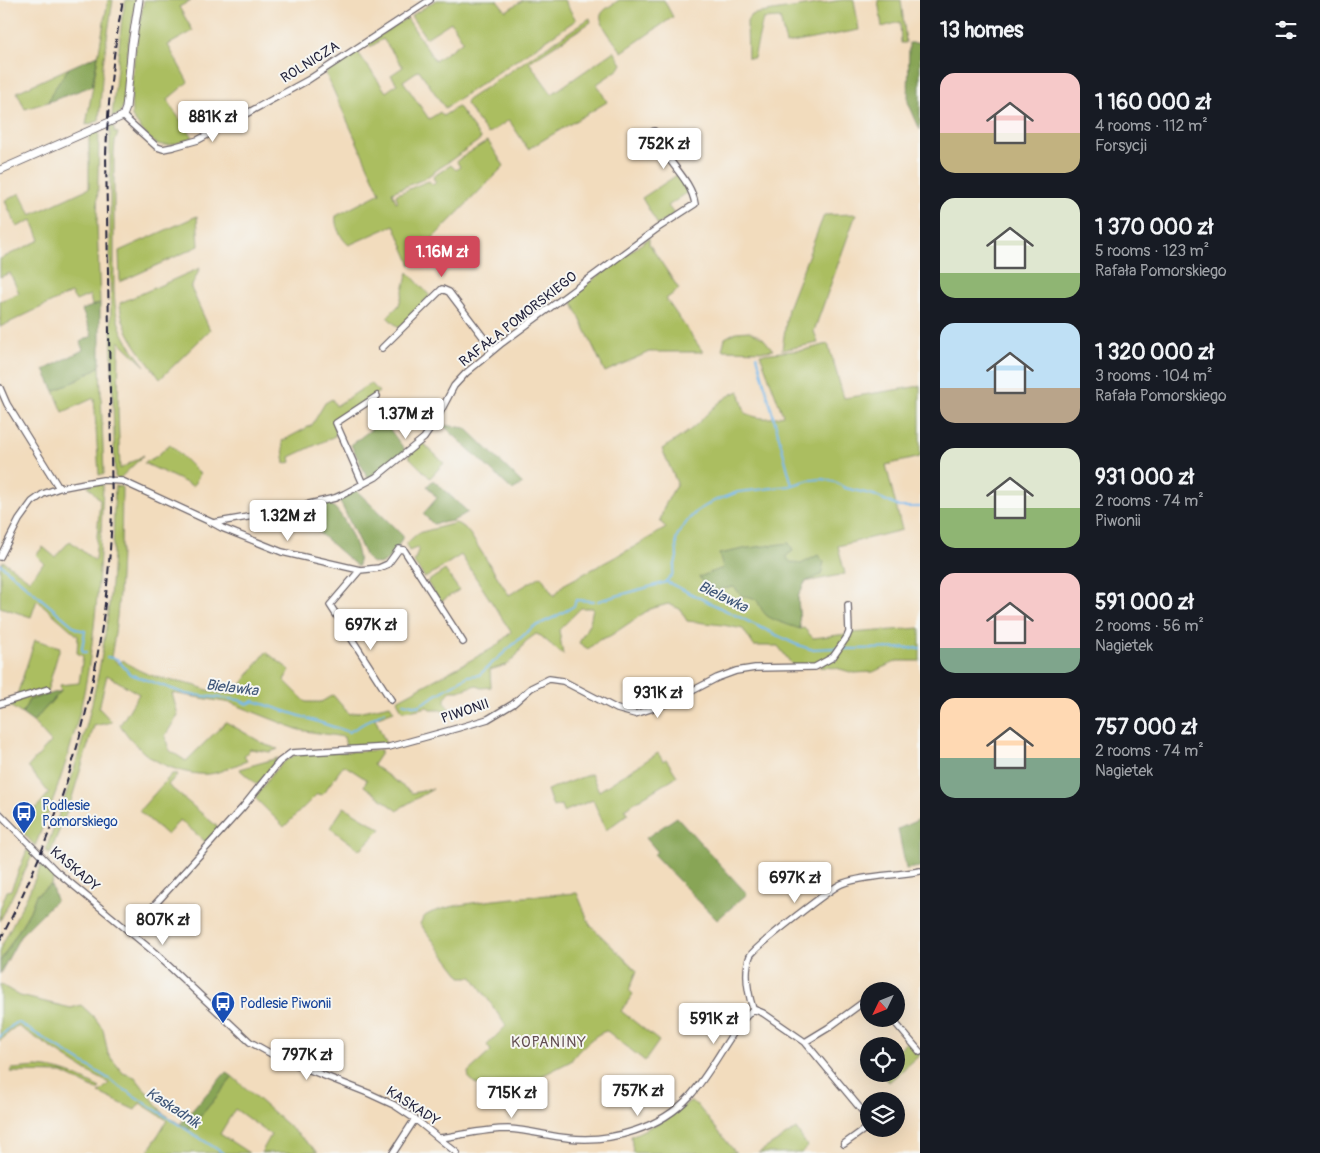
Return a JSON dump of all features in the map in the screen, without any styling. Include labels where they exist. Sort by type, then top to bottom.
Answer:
[{"type":"street","points":[[0,170],[123,116],[126,108],[132,44],[139,0]]},
{"type":"street","name":"ROLNICZA","points":[[123,116],[157,147],[163,149],[198,140],[308,80],[430,0]]},
{"type":"street","name":"RAFAŁA POMORSKIEGO","points":[[213,523],[271,513],[335,498],[363,484],[390,466],[424,438],[435,422],[454,386],[493,350],[658,228],[695,204],[685,182],[673,166],[654,131]]},
{"type":"street","points":[[382,348],[442,289],[449,292],[493,350]]},
{"type":"street","points":[[0,388],[7,404],[59,488]]},
{"type":"street","points":[[363,484],[336,423],[377,396]]},
{"type":"street","points":[[0,557],[25,510],[37,498],[59,488],[103,480],[122,481],[222,528],[282,552],[360,570],[379,568],[388,564],[400,549],[404,550],[463,642]]},
{"type":"street","points":[[360,570],[330,605],[391,700]]},
{"type":"street","name":"PIWONII","points":[[130,932],[243,808],[279,762],[291,753],[388,746],[458,728],[488,719],[513,704],[531,688],[549,679],[563,681],[617,709],[635,714],[669,703],[717,678],[736,671],[755,668],[815,667],[833,657],[847,637],[848,605]]},
{"type":"street","points":[[0,704],[48,689]]},
{"type":"street","name":"KASKADY","points":[[0,814],[56,871],[154,952],[250,1042],[277,1057],[381,1099],[415,1119],[457,1153]]},
{"type":"street","points":[[440,1138],[507,1129],[538,1132],[568,1138],[599,1139],[621,1135],[660,1119],[676,1109],[690,1095],[753,1009],[747,976],[748,962],[752,953],[766,939],[842,883],[920,871]]},
{"type":"street","points":[[805,1042],[860,1005]]},
{"type":"street","points":[[753,1009],[764,1013],[805,1042],[860,1108]]},
{"type":"street","points":[[900,1028],[920,1052]]},
{"type":"street","points":[[393,1153],[415,1119]]},
{"type":"street","points":[[844,1144],[860,1132]]},
{"type":"green space","points":[[108,0],[113,0],[103,64],[99,121],[86,125]]},
{"type":"green space","points":[[126,0],[136,0],[128,45],[124,104],[120,114],[112,117],[122,17]]},
{"type":"green space","points":[[144,0],[192,0],[179,7],[193,31],[168,45],[188,82],[168,99],[171,107],[193,137],[171,145],[157,144],[151,140],[132,117],[131,102],[136,43]]},
{"type":"green space","points":[[436,0],[497,0],[506,11],[523,0],[564,0],[576,20],[445,108],[419,70],[403,81],[429,119],[440,112],[443,116],[457,107],[481,139],[424,179],[392,192],[396,202],[398,201],[397,194],[429,181],[433,185],[436,182],[433,178],[434,176],[451,165],[456,170],[460,167],[457,162],[459,159],[488,141],[504,166],[420,251],[411,265],[394,225],[349,245],[339,232],[336,216],[380,193],[326,72],[357,51],[386,92],[397,84],[391,75],[403,67],[383,39],[370,47],[368,43],[407,18],[435,61],[463,41],[451,22],[426,38],[411,16]]},
{"type":"green space","points":[[619,0],[664,0],[673,17],[622,52],[601,19],[604,11]]},
{"type":"green space","points":[[842,0],[854,0],[859,30],[786,44],[780,18],[763,19],[754,58],[748,58],[747,22],[749,17],[754,14]]},
{"type":"green space","points":[[878,0],[901,0],[906,43],[901,43],[900,22],[882,27]]},
{"type":"green space","points":[[590,18],[591,22],[529,62],[552,94],[614,51],[622,64],[619,69],[597,84],[607,102],[528,149],[509,120],[488,134],[466,104],[467,100]]},
{"type":"green space","points":[[909,43],[920,43],[920,130],[908,102]]},
{"type":"green space","points":[[98,55],[92,86],[48,102],[53,91],[69,68]]},
{"type":"green space","points":[[69,68],[53,91],[48,102],[25,109],[17,92]]},
{"type":"green space","points":[[110,126],[114,126],[114,132],[118,133],[114,153],[115,303],[122,332],[131,348],[145,366],[119,341],[118,411],[120,469],[144,455],[119,479],[115,477],[110,279]]},
{"type":"green space","points":[[99,130],[97,224],[100,303],[92,306],[90,295],[76,301],[71,293],[0,327],[0,301],[19,293],[10,273],[0,277],[0,259],[40,240],[32,220],[17,227],[5,201],[20,193],[31,215],[89,188],[89,135]]},
{"type":"green space","points":[[677,175],[683,181],[688,192],[668,206],[674,214],[658,225],[642,198]]},
{"type":"green space","points":[[856,214],[814,331],[818,343],[782,350],[788,308],[824,215]]},
{"type":"green space","points":[[197,216],[199,246],[120,282],[119,251]]},
{"type":"green space","points":[[649,238],[649,244],[679,289],[666,299],[703,352],[649,352],[605,372],[570,297]]},
{"type":"green space","points":[[200,268],[191,288],[210,330],[160,379],[134,344],[124,324],[120,303]]},
{"type":"green space","points":[[408,272],[430,296],[399,328],[387,317],[399,305]]},
{"type":"green space","points":[[100,303],[100,366],[76,381],[54,391],[44,370],[83,350],[80,342],[92,336],[82,310]]},
{"type":"green space","points":[[749,331],[763,338],[773,350],[722,350],[725,338],[736,332]]},
{"type":"green space","points":[[828,344],[844,398],[920,386],[920,457],[886,465],[902,530],[838,546],[845,574],[805,582],[798,596],[800,629],[804,628],[813,638],[847,634],[831,656],[813,665],[793,666],[778,646],[754,646],[743,629],[687,621],[680,609],[668,604],[650,609],[610,636],[599,640],[588,649],[579,643],[590,622],[593,608],[581,608],[559,630],[563,655],[536,634],[525,642],[517,655],[506,665],[490,670],[491,687],[481,688],[476,685],[459,691],[451,691],[446,696],[445,701],[451,710],[432,710],[427,707],[402,711],[397,700],[495,647],[511,632],[461,555],[425,578],[414,563],[419,547],[409,551],[406,544],[418,533],[456,523],[464,527],[470,534],[509,595],[541,576],[554,596],[563,585],[666,528],[660,521],[664,507],[677,483],[662,449],[690,430],[722,401],[739,391],[745,413],[764,418],[783,415],[760,354],[804,350]]},
{"type":"green space","points":[[100,366],[104,474],[99,475],[94,398],[63,412],[54,391],[76,381]]},
{"type":"green space","points":[[371,383],[379,392],[333,422],[336,432],[335,436],[290,457],[291,462],[285,464],[282,441],[312,425],[325,403],[332,399],[336,406]]},
{"type":"green space","points":[[383,420],[405,450],[376,474],[368,478],[351,445]]},
{"type":"green space","points":[[443,425],[466,428],[523,484],[512,490]]},
{"type":"green space","points":[[423,443],[444,463],[430,478],[408,456]]},
{"type":"green space","points":[[170,444],[200,474],[193,486],[144,463],[157,456]]},
{"type":"green space","points":[[433,480],[468,512],[453,521],[433,524],[423,514],[437,498],[427,486]]},
{"type":"green space","points":[[103,484],[99,573],[90,661],[74,735],[64,768],[35,846],[19,828],[49,793],[28,767],[51,742],[33,722],[61,691],[60,685],[79,683],[83,656],[77,653],[78,636],[37,600],[31,617],[0,607],[0,567],[3,561],[29,580],[44,563],[36,555],[43,547],[55,557],[70,541],[95,561],[100,500],[88,486]]},
{"type":"green space","points":[[115,486],[122,487],[121,551],[117,615],[111,657],[119,664],[123,660],[138,670],[154,676],[194,685],[214,692],[234,694],[266,652],[290,670],[284,680],[306,702],[321,702],[333,695],[349,714],[390,705],[394,711],[375,718],[386,744],[346,747],[344,737],[299,730],[231,703],[172,693],[178,715],[165,736],[169,750],[186,761],[226,722],[266,745],[278,749],[270,752],[250,749],[244,756],[247,761],[209,774],[177,770],[147,755],[120,725],[139,694],[107,675],[99,708],[112,722],[94,726],[70,804],[50,853],[45,851],[69,787],[96,687],[111,585]]},
{"type":"green space","points":[[356,490],[403,536],[393,554],[383,563],[377,564],[366,557],[339,499]]},
{"type":"green space","points":[[327,503],[333,506],[339,513],[350,531],[357,551],[358,567],[294,511]]},
{"type":"green space","points":[[789,543],[793,551],[786,556],[790,562],[801,564],[818,555],[824,562],[821,575],[805,582],[798,597],[800,629],[769,617],[756,600],[742,596],[734,587],[710,591],[699,577],[723,568],[719,554]]},
{"type":"green space","points":[[445,570],[459,590],[440,602],[427,582]]},
{"type":"green space","points":[[920,628],[920,661],[897,661],[873,672],[854,673],[836,668],[819,667],[824,664],[850,633]]},
{"type":"green space","points":[[35,640],[60,647],[46,695],[29,700],[22,714],[7,704],[16,698]]},
{"type":"green space","points":[[61,691],[33,722],[22,714],[29,700]]},
{"type":"green space","points":[[381,750],[373,765],[412,793],[433,789],[398,811],[364,786],[367,780],[344,765],[322,795],[317,794],[284,827],[255,798],[279,766],[299,754]]},
{"type":"green space","points":[[658,753],[663,761],[666,759],[677,776],[624,809],[628,814],[606,830],[593,800],[563,812],[561,805],[553,807],[547,790],[591,774],[599,791]]},
{"type":"green space","points":[[278,758],[257,785],[239,769]]},
{"type":"green space","points":[[172,774],[178,774],[168,785],[219,828],[207,843],[180,820],[167,835],[139,811]]},
{"type":"green space","points":[[344,807],[381,829],[360,850],[330,828]]},
{"type":"green space","points":[[677,817],[747,894],[717,920],[654,855],[657,851],[646,838]]},
{"type":"green space","points":[[920,819],[920,867],[906,869],[898,829]]},
{"type":"green space","points":[[27,850],[33,854],[0,921],[0,909],[7,891],[11,890]]},
{"type":"green space","points":[[42,863],[54,877],[51,885],[36,895],[30,911],[0,962],[0,949]]},
{"type":"green space","points":[[51,885],[56,900],[21,935],[0,974],[0,962],[30,911],[36,895]]},
{"type":"green space","points":[[577,893],[590,925],[637,971],[629,990],[633,994],[621,1011],[659,1041],[645,1061],[607,1031],[603,1032],[587,1043],[571,1061],[497,1099],[469,1079],[468,1072],[491,1051],[487,1045],[506,1026],[473,977],[461,977],[420,924],[424,917],[434,911],[451,907],[521,897]]},
{"type":"green space","points":[[0,984],[20,996],[71,1008],[81,1005],[95,1018],[103,1029],[108,1054],[123,1073],[135,1077],[163,1113],[189,1130],[233,1077],[318,1152],[261,1153],[271,1135],[235,1109],[220,1134],[249,1153],[155,1153],[149,1150],[167,1120],[140,1103],[135,1110],[99,1093],[109,1083],[88,1072],[18,1026],[0,1041]]},
{"type":"green space","points":[[908,1041],[920,1055],[905,1068],[905,1044]]},
{"type":"green space","points":[[37,1067],[55,1069],[70,1074],[100,1088],[97,1090],[62,1073],[10,1072],[12,1069]]},
{"type":"green space","points":[[226,1072],[233,1077],[189,1130],[180,1124]]},
{"type":"green space","points":[[690,1101],[697,1105],[736,1153],[633,1153],[631,1136],[667,1119]]},
{"type":"green space","points":[[796,1129],[808,1147],[801,1153],[758,1153]]},
{"type":"waterway","points":[[757,356],[792,485]]},
{"type":"waterway","points":[[665,582],[672,575],[677,557],[676,540],[678,534],[689,519],[697,511],[714,501],[738,492],[790,486],[809,480],[823,479],[835,482],[845,488],[874,495],[899,507],[920,507]]},
{"type":"waterway","name":"Bielawka","points":[[0,564],[77,629],[85,631],[82,649],[83,652],[86,652]]},
{"type":"waterway","name":"Bielawka","points":[[598,601],[667,582],[795,644],[810,649],[838,648]]},
{"type":"waterway","name":"Bielawka","points":[[403,703],[418,706],[468,676],[479,675],[533,627],[574,606],[576,600],[594,601]]},
{"type":"waterway","name":"Bielawka","points":[[843,649],[920,648]]},
{"type":"waterway","name":"Bielawka","points":[[107,657],[117,659],[130,674],[186,694],[239,700],[247,704],[254,701],[349,732],[385,711]]},
{"type":"waterway","name":"Kaskadnik","points":[[0,1037],[15,1023],[19,1023],[109,1079]]},
{"type":"waterway","name":"Kaskadnik","points":[[111,1081],[223,1153]]},
{"type":"railway","points":[[0,940],[25,889],[66,785],[81,731],[103,623],[109,567],[112,510],[106,155],[116,38],[123,0]]},
{"type":"place","name":"Podlesie Pomorskiego","points":[[24,834]]},
{"type":"place","name":"Podlesie Piwonii","points":[[223,1024]]},
{"type":"district","name":"KOPANINY","points":[[549,1042]]}]
